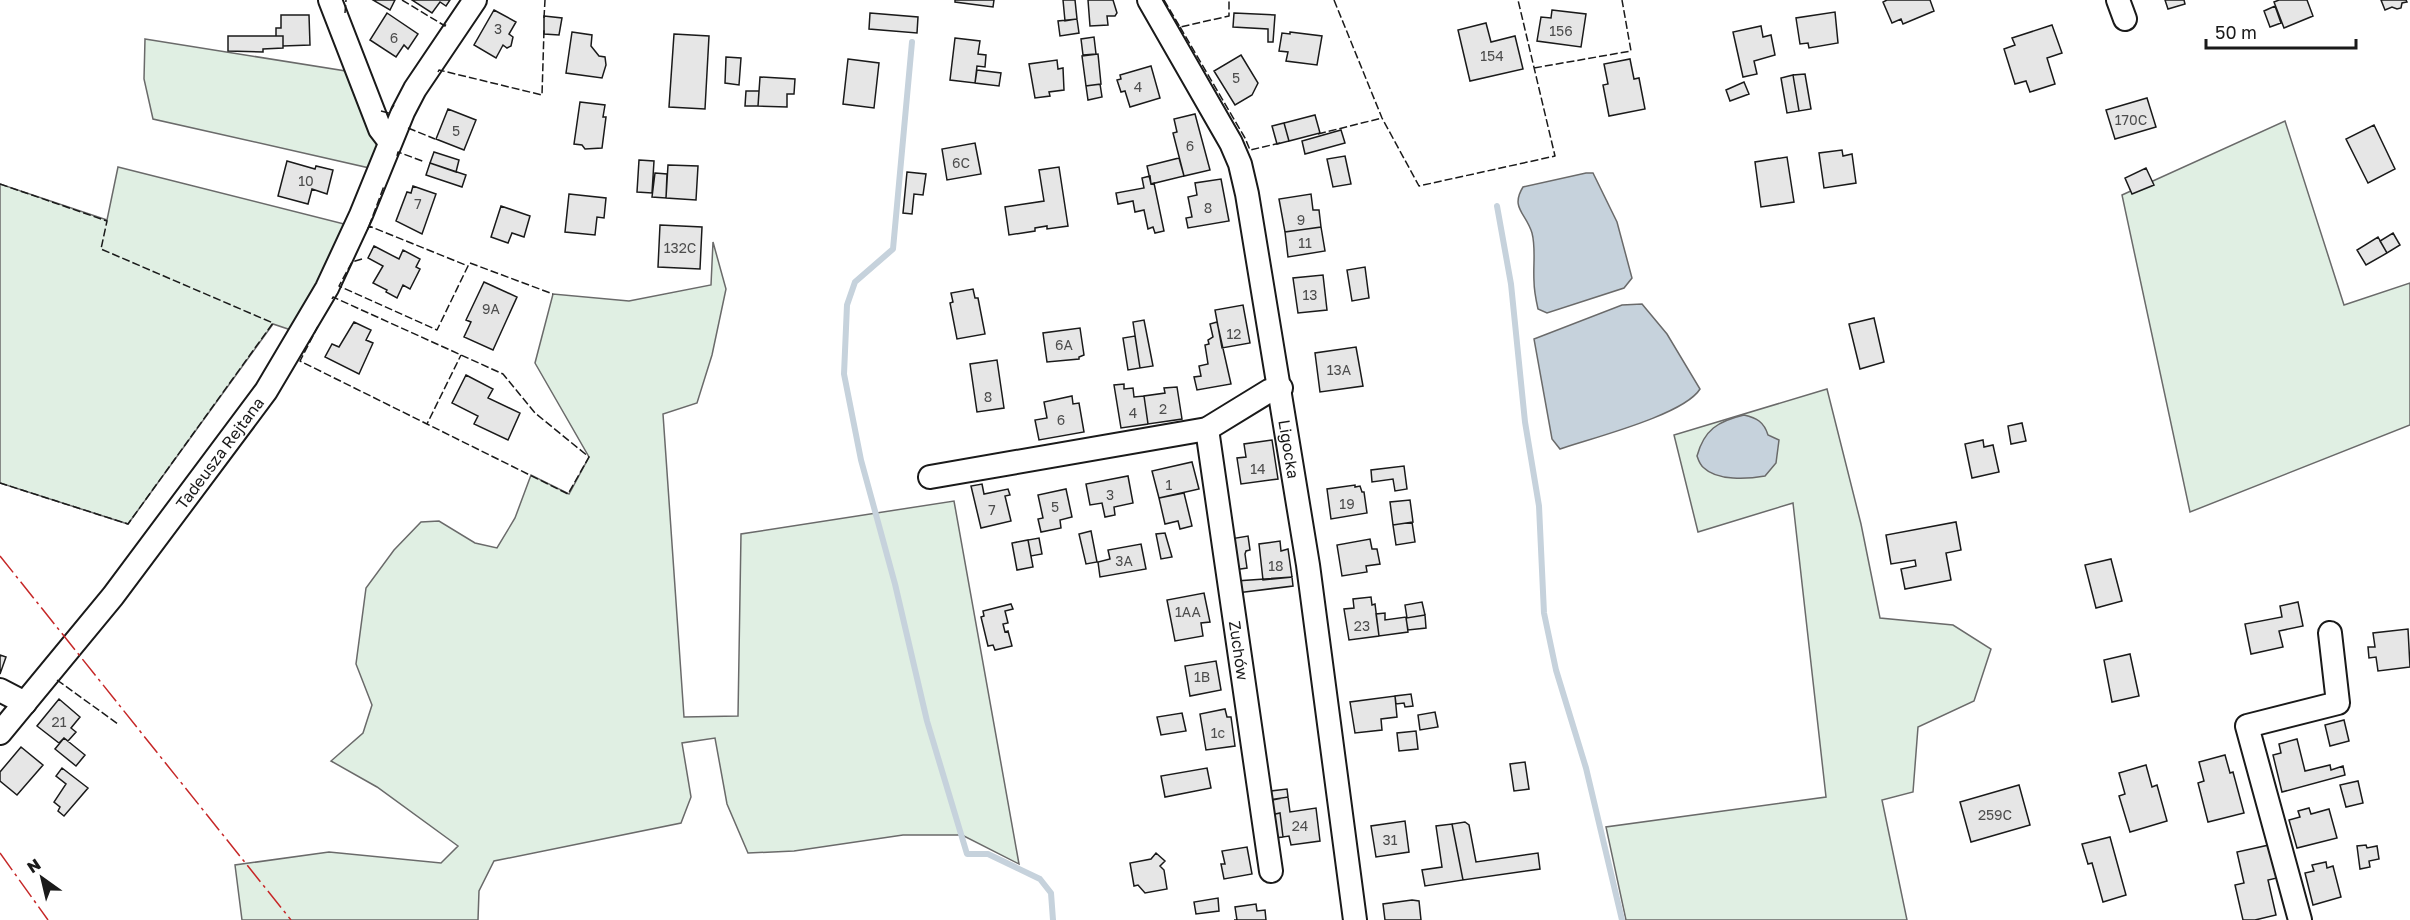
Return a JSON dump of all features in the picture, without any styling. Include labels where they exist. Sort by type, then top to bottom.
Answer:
[{"type":"street","points":[[330,0],[360,72],[380,129],[390,142]]},
{"type":"street","name":"Tadeusza Rejtana","points":[[0,733],[113,596],[266,391],[327,288],[415,89],[475,0]]},
{"type":"street","name":"Ligocka","points":[[1150,1],[1224,129],[1240,164],[1281,388],[1308,564],[1355,920]]},
{"type":"street","points":[[930,477],[1207,429],[1269,391],[1281,388]]},
{"type":"street","name":"Zuchów","points":[[1207,429],[1271,871]]},
{"type":"street","points":[[2300,920],[2247,726],[2338,703],[2330,633]]},
{"type":"street","points":[[0,690],[25,704]]},
{"type":"green space","points":[[145,39],[352,72],[381,146],[374,169],[153,119],[144,79]]},
{"type":"green space","points":[[2285,121],[2344,305],[2410,283],[2410,425],[2190,512],[2122,195]]},
{"type":"green space","points":[[118,167],[348,225],[294,331],[273,324],[128,524],[0,483],[0,184],[107,220]]},
{"type":"green space","points":[[713,242],[726,289],[712,355],[697,403],[663,414],[684,717],[738,716],[741,534],[954,501],[1019,864],[962,835],[903,835],[794,851],[748,853],[727,804],[715,738],[682,743],[691,797],[681,823],[494,861],[479,891],[478,920],[242,920],[235,865],[329,852],[441,863],[458,846],[377,787],[331,761],[363,733],[372,705],[356,664],[366,588],[394,550],[421,522],[439,521],[475,543],[497,548],[515,518],[531,475],[569,494],[589,457],[535,363],[553,294],[629,301],[711,285]]},
{"type":"green space","points":[[1827,389],[1861,524],[1880,618],[1953,625],[1991,649],[1974,701],[1918,727],[1913,792],[1882,800],[1907,920],[1626,920],[1606,827],[1826,797],[1793,503],[1698,532],[1674,435]]},
{"type":"shaded area","points":[[1593,173],[1617,222],[1632,278],[1624,288],[1547,313],[1538,309],[1534,284],[1533,239],[1520,210],[1519,194],[1523,187]]},
{"type":"shaded area","points":[[1642,304],[1667,334],[1700,389],[1691,399],[1657,417],[1560,449],[1552,439],[1534,339],[1622,305]]},
{"type":"shaded area","points":[[1744,415],[1759,421],[1768,435],[1779,440],[1776,463],[1765,476],[1758,477],[1733,478],[1710,472],[1702,466],[1697,456],[1704,439],[1713,428],[1727,420]]},
{"type":"building","points":[[373,0],[395,0],[390,10]]},
{"type":"building","points":[[412,0],[450,0],[446,6],[440,2],[432,13]]},
{"type":"building","points":[[955,0],[994,0],[993,7],[955,2]]},
{"type":"building","points":[[1063,0],[1075,0],[1077,19],[1065,21]]},
{"type":"building","points":[[1088,0],[1113,0],[1117,13],[1115,16],[1107,16],[1108,25],[1090,26]]},
{"type":"building","points":[[1887,0],[1930,0],[1934,11],[1903,24],[1901,19],[1892,23],[1883,2]]},
{"type":"building","points":[[2165,0],[2184,0],[2185,4],[2168,9]]},
{"type":"building","points":[[2307,0],[2313,16],[2284,28],[2274,2]]},
{"type":"building","points":[[2381,0],[2406,0],[2407,2],[2402,3],[2401,8],[2392,7],[2385,10]]},
{"type":"building","points":[[2275,6],[2281,23],[2270,27],[2264,11]]},
{"type":"building","points":[[494,10],[516,22],[509,34],[513,37],[511,46],[507,48],[503,45],[496,58],[474,45]]},
{"type":"building","points":[[1552,10],[1586,14],[1581,47],[1537,41],[1541,17],[1551,18]]},
{"type":"building","points":[[1835,12],[1838,43],[1809,48],[1808,43],[1800,44],[1796,18]]},
{"type":"building","points":[[387,13],[418,34],[408,49],[404,45],[396,57],[370,40]]},
{"type":"building","points":[[870,13],[918,17],[917,33],[869,29]]},
{"type":"building","points":[[1234,13],[1275,15],[1273,42],[1268,42],[1268,29],[1233,27]]},
{"type":"building","points":[[281,15],[309,15],[310,45],[283,46],[283,36],[276,36],[276,28],[281,28]]},
{"type":"building","points":[[544,16],[562,18],[559,35],[544,34]]},
{"type":"building","points":[[1077,19],[1079,33],[1060,36],[1058,21]]},
{"type":"building","points":[[1486,23],[1491,42],[1515,36],[1523,69],[1470,81],[1458,30]]},
{"type":"building","points":[[2052,25],[2062,53],[2047,58],[2055,84],[2030,92],[2026,81],[2015,84],[2004,49],[2015,45],[2012,38]]},
{"type":"building","points":[[1761,26],[1763,37],[1771,35],[1775,55],[1754,61],[1757,74],[1743,77],[1733,32]]},
{"type":"building","points":[[572,32],[592,35],[591,46],[599,56],[605,57],[606,65],[602,78],[566,73]]},
{"type":"building","points":[[1290,32],[1322,36],[1317,65],[1286,61],[1288,52],[1279,51],[1282,33],[1290,34]]},
{"type":"building","points":[[674,34],[709,36],[705,109],[669,107]]},
{"type":"building","points":[[228,36],[283,36],[283,48],[263,49],[263,52],[228,51]]},
{"type":"building","points":[[1094,37],[1096,54],[1083,55],[1081,39]]},
{"type":"building","points":[[955,38],[980,41],[978,54],[986,55],[985,67],[977,66],[975,83],[950,80]]},
{"type":"building","points":[[1098,54],[1101,84],[1086,86],[1082,56]]},
{"type":"building","points":[[1241,55],[1258,83],[1252,95],[1235,105],[1214,71]]},
{"type":"building","points":[[726,57],[741,58],[739,85],[725,83]]},
{"type":"building","points":[[848,59],[879,63],[874,108],[843,104]]},
{"type":"building","points":[[1630,59],[1634,79],[1639,78],[1645,109],[1609,116],[1603,85],[1608,84],[1604,64]]},
{"type":"building","points":[[1057,60],[1058,69],[1063,68],[1064,90],[1049,92],[1050,96],[1035,98],[1029,64]]},
{"type":"building","points":[[1151,66],[1160,98],[1130,107],[1125,91],[1121,92],[1117,80],[1121,79],[1120,75]]},
{"type":"building","points":[[977,70],[1001,73],[999,86],[975,83]]},
{"type":"building","points":[[1805,74],[1811,109],[1799,111],[1793,75]]},
{"type":"building","points":[[1793,75],[1799,111],[1787,113],[1781,78]]},
{"type":"building","points":[[760,77],[795,79],[794,94],[787,94],[787,107],[758,106]]},
{"type":"building","points":[[1744,82],[1749,94],[1730,101],[1726,90]]},
{"type":"building","points":[[1100,84],[1102,97],[1088,100],[1086,86]]},
{"type":"building","points":[[746,91],[759,91],[758,106],[745,106]]},
{"type":"building","points":[[2147,98],[2156,127],[2115,139],[2106,110]]},
{"type":"building","points":[[580,102],[605,105],[603,117],[606,117],[602,148],[585,149],[582,145],[574,144]]},
{"type":"building","points":[[448,109],[476,120],[464,150],[436,139]]},
{"type":"building","points":[[1195,114],[1210,170],[1184,176],[1173,133],[1177,132],[1174,119]]},
{"type":"building","points":[[1315,115],[1320,133],[1289,141],[1284,123]]},
{"type":"building","points":[[1284,123],[1289,141],[1277,144],[1272,126]]},
{"type":"building","points":[[2374,125],[2395,169],[2368,183],[2346,139]]},
{"type":"building","points":[[1341,130],[1345,143],[1305,154],[1302,141]]},
{"type":"building","points":[[975,143],[981,174],[947,180],[942,149]]},
{"type":"building","points":[[1842,150],[1843,156],[1852,154],[1856,183],[1824,188],[1819,153]]},
{"type":"building","points":[[434,152],[459,160],[456,172],[430,163]]},
{"type":"building","points":[[1345,156],[1351,184],[1333,187],[1327,159]]},
{"type":"building","points":[[1787,157],[1794,202],[1761,207],[1755,162]]},
{"type":"building","points":[[1179,158],[1184,176],[1151,184],[1147,166]]},
{"type":"building","points":[[639,160],[654,161],[652,193],[637,192]]},
{"type":"building","points":[[287,161],[315,169],[316,166],[333,170],[327,194],[312,189],[308,204],[278,196]]},
{"type":"building","points":[[430,163],[466,175],[462,187],[426,175]]},
{"type":"building","points":[[668,165],[698,166],[696,200],[666,198]]},
{"type":"building","points":[[1059,167],[1068,226],[1047,229],[1047,226],[1035,228],[1035,231],[1009,235],[1005,207],[1044,201],[1039,170]]},
{"type":"building","points":[[2146,168],[2154,185],[2132,194],[2125,178]]},
{"type":"building","points":[[907,172],[926,174],[923,195],[914,194],[912,214],[903,213]]},
{"type":"building","points":[[655,173],[667,174],[666,198],[652,197]]},
{"type":"building","points":[[1150,176],[1151,184],[1154,183],[1164,231],[1155,233],[1153,227],[1148,229],[1144,210],[1135,212],[1133,201],[1118,204],[1116,193],[1144,188],[1142,178]]},
{"type":"building","points":[[1221,179],[1229,221],[1188,228],[1186,218],[1192,217],[1188,197],[1197,195],[1195,183]]},
{"type":"building","points":[[413,186],[436,194],[422,234],[396,221],[407,192],[411,193]]},
{"type":"building","points":[[569,194],[606,198],[604,218],[597,217],[595,235],[565,232]]},
{"type":"building","points":[[1311,194],[1313,210],[1319,210],[1321,227],[1285,232],[1279,199]]},
{"type":"building","points":[[501,206],[530,216],[524,237],[512,233],[508,243],[491,237]]},
{"type":"building","points":[[660,225],[702,227],[700,269],[658,267]]},
{"type":"building","points":[[1321,227],[1325,251],[1288,257],[1285,232]]},
{"type":"building","points":[[2393,233],[2400,245],[2387,253],[2380,241]]},
{"type":"building","points":[[2378,237],[2387,253],[2366,265],[2357,250]]},
{"type":"building","points":[[374,246],[399,259],[403,250],[420,259],[416,267],[420,269],[410,289],[403,285],[397,298],[373,283],[383,266],[368,258]]},
{"type":"building","points":[[1365,267],[1369,298],[1352,301],[1347,270]]},
{"type":"building","points":[[1323,275],[1327,310],[1298,313],[1293,278]]},
{"type":"building","points":[[484,282],[517,297],[493,350],[464,337],[471,322],[466,320]]},
{"type":"building","points":[[973,289],[975,298],[978,298],[985,334],[957,339],[950,303],[953,302],[951,293]]},
{"type":"building","points":[[1243,305],[1250,343],[1222,348],[1215,310]]},
{"type":"building","points":[[1874,318],[1884,362],[1860,369],[1849,324]]},
{"type":"building","points":[[1144,320],[1153,366],[1140,368],[1133,322]]},
{"type":"building","points":[[354,322],[371,330],[366,340],[373,343],[359,374],[325,357],[332,344],[339,347]]},
{"type":"building","points":[[1217,322],[1231,384],[1197,390],[1194,377],[1201,376],[1199,366],[1208,364],[1205,345],[1209,344],[1208,340],[1213,337],[1210,324]]},
{"type":"building","points":[[1080,328],[1084,355],[1079,359],[1047,362],[1043,333]]},
{"type":"building","points":[[1135,336],[1140,368],[1128,370],[1123,338]]},
{"type":"building","points":[[1356,347],[1363,386],[1320,392],[1315,353]]},
{"type":"building","points":[[997,360],[1004,408],[977,412],[970,364]]},
{"type":"building","points":[[466,375],[493,389],[488,398],[520,413],[508,440],[474,424],[478,416],[452,403]]},
{"type":"building","points":[[1124,384],[1124,389],[1133,388],[1134,397],[1144,396],[1148,424],[1121,428],[1114,385]]},
{"type":"building","points":[[1177,387],[1182,419],[1148,424],[1144,396],[1165,393],[1164,388]]},
{"type":"building","points":[[1072,396],[1073,404],[1079,403],[1084,432],[1039,440],[1035,420],[1047,418],[1044,402]]},
{"type":"building","points":[[2022,423],[2026,441],[2011,444],[2008,426]]},
{"type":"building","points":[[1272,440],[1278,479],[1241,484],[1237,458],[1246,457],[1244,444]]},
{"type":"building","points":[[1983,440],[1984,447],[1993,445],[1999,472],[1972,478],[1965,444]]},
{"type":"building","points":[[1192,462],[1199,489],[1159,498],[1152,471]]},
{"type":"building","points":[[1404,466],[1407,489],[1395,491],[1393,479],[1372,482],[1371,470]]},
{"type":"building","points":[[1128,476],[1133,503],[1114,507],[1115,515],[1105,517],[1102,503],[1090,505],[1086,484]]},
{"type":"building","points":[[982,484],[984,494],[1008,489],[1010,495],[1005,496],[1011,521],[981,528],[971,486]]},
{"type":"building","points":[[1355,485],[1355,487],[1360,486],[1364,492],[1367,513],[1331,519],[1327,489]]},
{"type":"building","points":[[1066,489],[1072,517],[1060,520],[1061,528],[1041,532],[1038,519],[1043,518],[1038,495]]},
{"type":"building","points":[[1184,493],[1192,526],[1180,529],[1178,521],[1165,524],[1159,498]]},
{"type":"building","points":[[1410,500],[1413,522],[1393,525],[1390,502]]},
{"type":"building","points":[[1412,522],[1415,542],[1396,545],[1393,525]]},
{"type":"building","points":[[1956,522],[1961,550],[1946,553],[1951,580],[1905,589],[1901,569],[1916,566],[1915,560],[1891,564],[1886,535]]},
{"type":"building","points":[[1091,531],[1097,562],[1086,564],[1079,534]]},
{"type":"building","points":[[1165,533],[1172,557],[1161,559],[1156,534]]},
{"type":"building","points":[[1248,536],[1250,550],[1245,554],[1247,568],[1234,570],[1230,539]]},
{"type":"building","points":[[1039,538],[1042,554],[1031,556],[1028,540]]},
{"type":"building","points":[[1370,539],[1372,549],[1377,549],[1380,564],[1366,566],[1367,572],[1342,576],[1337,545]]},
{"type":"building","points":[[1028,540],[1033,567],[1017,570],[1012,543]]},
{"type":"building","points":[[1280,541],[1281,551],[1288,549],[1292,577],[1263,580],[1259,544]]},
{"type":"building","points":[[1141,544],[1146,569],[1100,577],[1098,562],[1110,559],[1108,550]]},
{"type":"building","points":[[2111,559],[2122,601],[2096,608],[2085,565]]},
{"type":"building","points":[[1292,577],[1293,586],[1237,593],[1236,581]]},
{"type":"building","points":[[1204,593],[1210,622],[1201,623],[1203,636],[1175,641],[1167,600]]},
{"type":"building","points":[[1371,597],[1372,605],[1375,604],[1379,636],[1349,640],[1344,609],[1354,608],[1353,599]]},
{"type":"building","points":[[1422,602],[1425,615],[1407,618],[1405,605]]},
{"type":"building","points":[[2298,602],[2303,626],[2279,631],[2283,647],[2251,654],[2245,624],[2282,617],[2280,606]]},
{"type":"building","points":[[1011,604],[1013,609],[1005,611],[1008,623],[1003,624],[1005,632],[1008,631],[1012,646],[995,650],[993,645],[988,646],[981,617],[984,616],[983,611]]},
{"type":"building","points":[[1385,613],[1385,620],[1406,617],[1408,632],[1379,636],[1376,614]]},
{"type":"building","points":[[1425,615],[1426,628],[1408,630],[1406,618]]},
{"type":"building","points":[[2408,629],[2410,667],[2378,671],[2376,657],[2369,658],[2368,647],[2375,647],[2373,633]]},
{"type":"building","points":[[2130,654],[2139,696],[2112,702],[2104,660]]},
{"type":"building","points":[[0,655],[6,657],[0,674]]},
{"type":"building","points":[[1216,661],[1221,690],[1190,696],[1185,666]]},
{"type":"building","points":[[1411,694],[1413,706],[1405,707],[1404,703],[1396,704],[1395,696]]},
{"type":"building","points":[[1395,696],[1397,717],[1381,719],[1382,730],[1355,733],[1350,702]]},
{"type":"building","points":[[59,699],[80,717],[71,728],[76,732],[68,741],[64,738],[59,743],[37,726]]},
{"type":"building","points":[[1225,709],[1227,717],[1231,717],[1235,746],[1206,750],[1200,714]]},
{"type":"building","points":[[1435,712],[1438,727],[1420,730],[1418,715]]},
{"type":"building","points":[[1182,713],[1186,731],[1161,735],[1157,717]]},
{"type":"building","points":[[2344,720],[2349,741],[2330,746],[2325,725]]},
{"type":"building","points":[[1416,731],[1418,749],[1399,751],[1397,733]]},
{"type":"building","points":[[64,738],[85,755],[76,766],[55,749]]},
{"type":"building","points":[[2297,739],[2305,771],[2330,765],[2331,770],[2343,766],[2345,775],[2282,792],[2273,755],[2281,753],[2279,744]]},
{"type":"building","points":[[21,747],[43,765],[17,795],[0,781],[0,772]]},
{"type":"building","points":[[2225,755],[2230,773],[2233,772],[2244,813],[2208,822],[2198,783],[2204,781],[2199,762]]},
{"type":"building","points":[[1525,762],[1529,789],[1514,791],[1510,764]]},
{"type":"building","points":[[2146,765],[2152,787],[2157,785],[2167,821],[2130,832],[2119,796],[2125,794],[2119,773]]},
{"type":"building","points":[[62,768],[88,788],[64,816],[58,811],[60,807],[54,802],[66,784],[56,776]]},
{"type":"building","points":[[1207,768],[1211,788],[1165,797],[1161,776]]},
{"type":"building","points":[[2358,781],[2363,803],[2346,807],[2340,785]]},
{"type":"building","points":[[2019,785],[2030,825],[1971,842],[1960,802]]},
{"type":"building","points":[[1287,789],[1288,797],[1272,800],[1271,791]]},
{"type":"building","points":[[1288,797],[1290,812],[1316,808],[1320,841],[1291,845],[1289,836],[1283,837],[1280,813],[1271,815],[1269,800]]},
{"type":"building","points":[[2309,808],[2311,814],[2329,809],[2337,838],[2297,848],[2289,820],[2300,817],[2298,811]]},
{"type":"building","points":[[1280,813],[1283,837],[1274,838],[1271,815]]},
{"type":"building","points":[[1405,821],[1409,852],[1376,857],[1371,826]]},
{"type":"building","points":[[1465,822],[1469,825],[1476,862],[1538,853],[1540,869],[1463,880],[1452,824]]},
{"type":"building","points":[[1452,824],[1463,880],[1425,886],[1422,870],[1442,867],[1436,826]]},
{"type":"building","points":[[2110,837],[2126,895],[2103,902],[2092,863],[2088,864],[2082,844]]},
{"type":"building","points":[[2269,845],[2277,878],[2268,880],[2276,915],[2243,920],[2235,885],[2244,883],[2237,852]]},
{"type":"building","points":[[2366,845],[2367,848],[2377,846],[2379,859],[2369,861],[2370,867],[2360,869],[2357,846]]},
{"type":"building","points":[[1247,847],[1252,874],[1224,879],[1221,864],[1225,864],[1222,851]]},
{"type":"building","points":[[1156,853],[1165,861],[1160,866],[1164,870],[1167,889],[1145,893],[1138,885],[1134,886],[1130,863],[1151,859]]},
{"type":"building","points":[[2326,862],[2327,868],[2333,866],[2341,897],[2313,905],[2305,873],[2314,871],[2312,865]]},
{"type":"building","points":[[1218,898],[1219,911],[1196,914],[1194,902]]},
{"type":"building","points":[[1419,901],[1421,920],[1385,920],[1383,904]]},
{"type":"building","points":[[1256,904],[1257,911],[1265,910],[1266,920],[1237,920],[1235,907]]},
{"type":"waterway","points":[[912,42],[893,249],[855,282],[847,305],[844,374],[861,460],[895,584],[927,721],[967,854],[988,854],[1040,879],[1051,893],[1053,920]]},
{"type":"waterway","points":[[1497,206],[1511,284],[1525,422],[1539,506],[1544,613],[1556,670],[1586,768],[1622,920]]},
{"type":"fence","points":[[345,13],[346,0]]},
{"type":"fence","points":[[402,0],[445,26],[446,24]]},
{"type":"fence","points":[[544,18],[545,0]]},
{"type":"fence","points":[[1164,0],[1180,27],[1229,16],[1229,0]]},
{"type":"fence","points":[[1334,0],[1382,118],[1419,186],[1555,156],[1518,0]]},
{"type":"fence","points":[[1534,68],[1631,51],[1622,0]]},
{"type":"fence","points":[[1180,27],[1250,150],[1280,143]]},
{"type":"fence","points":[[438,72],[439,70],[542,95],[544,30]]},
{"type":"fence","points":[[381,111],[389,113],[394,105]]},
{"type":"fence","points":[[1318,134],[1382,118]]},
{"type":"fence","points":[[408,128],[435,139]]},
{"type":"fence","points":[[397,156],[398,152],[425,162]]},
{"type":"fence","points":[[0,184],[107,221],[101,249],[273,323],[128,524],[0,483]]},
{"type":"fence","points":[[369,226],[384,186]]},
{"type":"fence","points":[[362,259],[352,262],[339,286],[437,330],[468,266],[369,226],[366,233]]},
{"type":"fence","points":[[470,263],[553,294]]},
{"type":"fence","points":[[332,299],[333,297],[503,374],[535,413],[589,457],[568,494],[427,424]]},
{"type":"fence","points":[[318,326],[300,361],[427,424],[461,355]]},
{"type":"fence","points":[[57,680],[118,724]]},
{"type":"power","points":[[0,556],[291,920]]},
{"type":"power","points":[[0,853],[48,920]]}]
